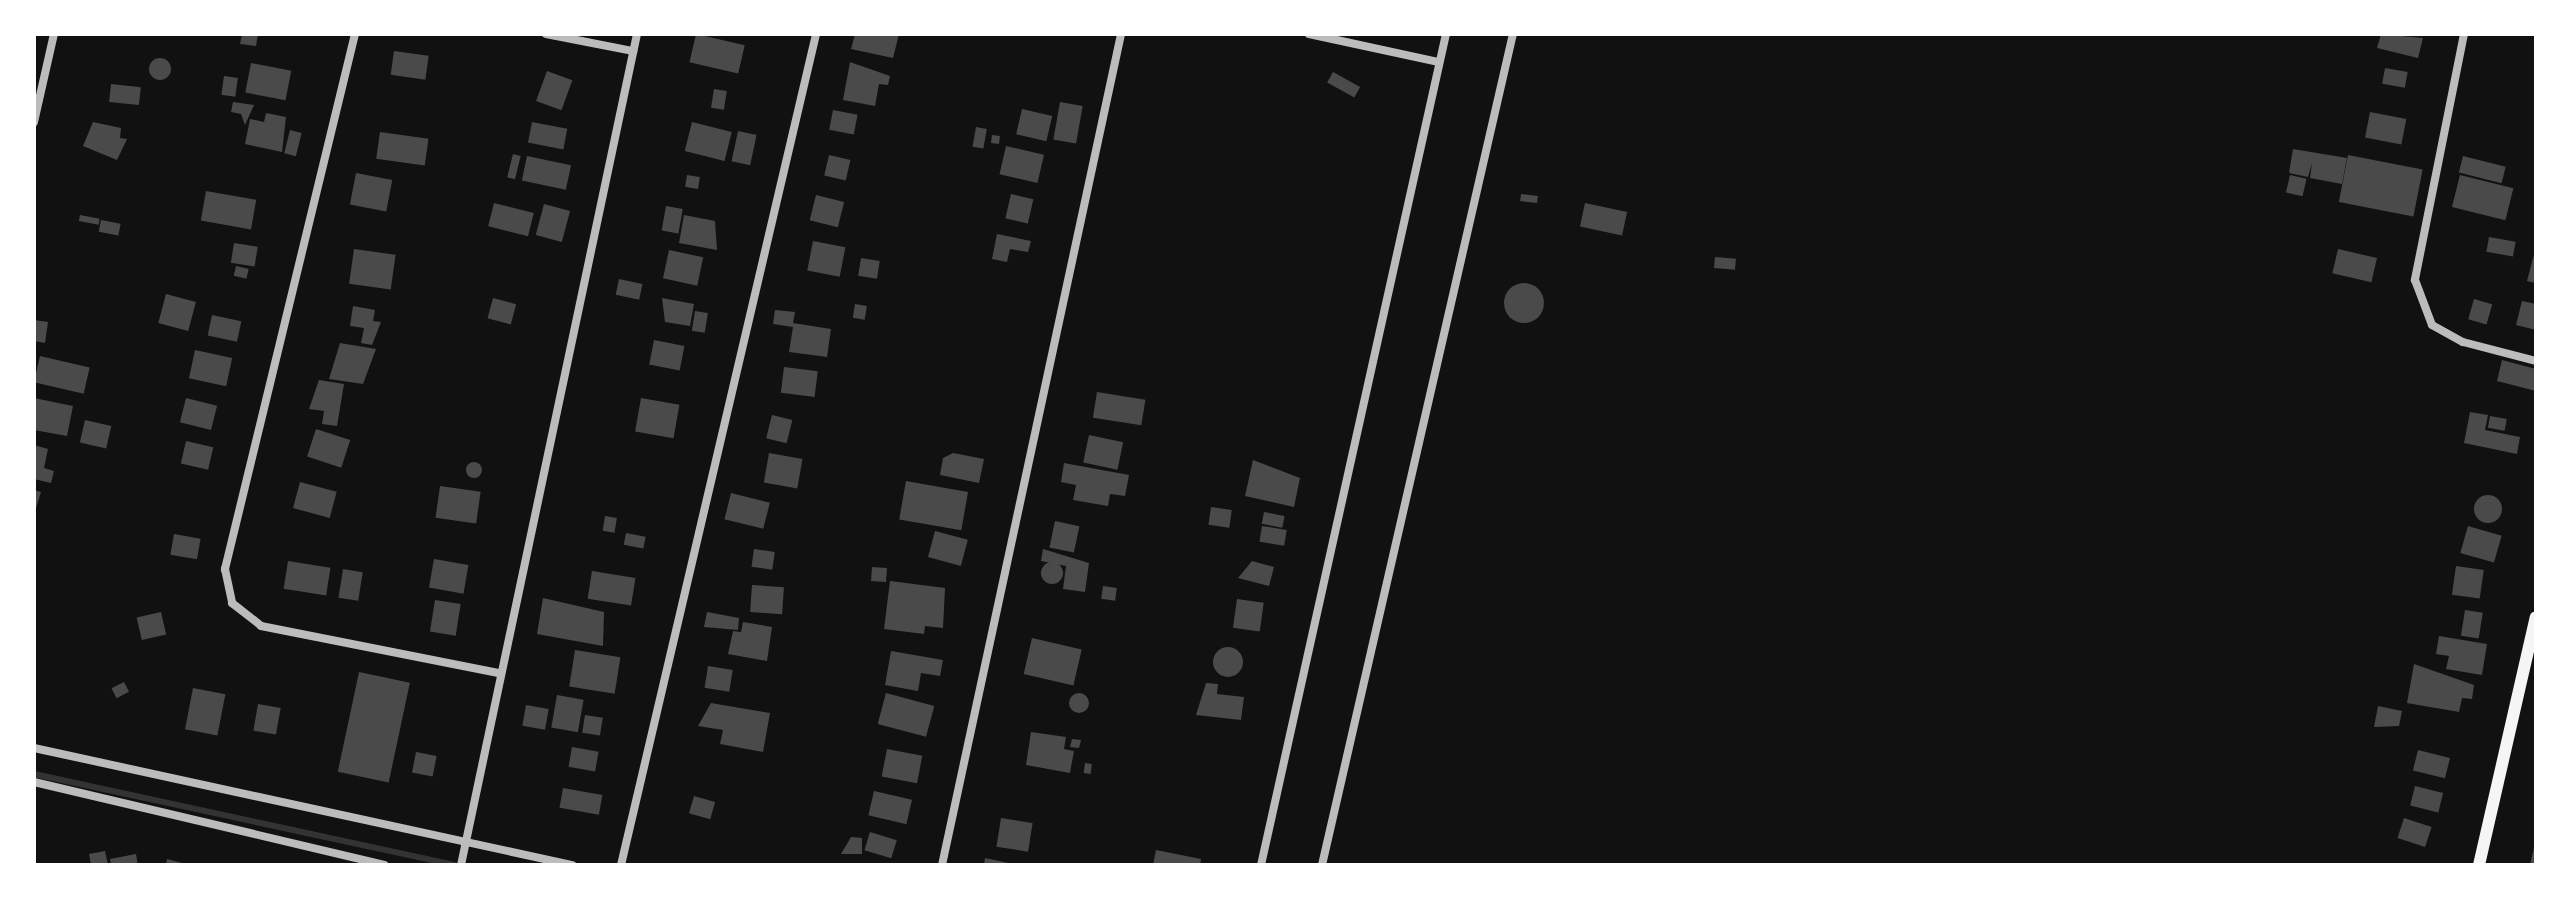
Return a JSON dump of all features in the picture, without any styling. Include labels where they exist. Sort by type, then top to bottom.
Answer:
[{"type":"main road","points":[[2479,865],[2536,617]]},
{"type":"street","points":[[34,122],[54,34]]},
{"type":"street","points":[[355,34],[225,569],[232,603],[261,626],[498,673]]},
{"type":"street","points":[[546,34],[633,51]]},
{"type":"street","points":[[461,865],[462,840],[637,34]]},
{"type":"street","points":[[621,865],[816,34]]},
{"type":"street","points":[[942,865],[1121,34]]},
{"type":"street","points":[[1309,34],[1439,62]]},
{"type":"street","points":[[1261,865],[1446,34]]},
{"type":"street","points":[[1322,865],[1513,34]]},
{"type":"street","points":[[2464,34],[2415,280],[2432,325],[2463,342],[2536,361]]},
{"type":"street","points":[[34,748],[572,865]]},
{"type":"street","points":[[34,782],[384,865]]},
{"type":"building","points":[[242,34],[258,34],[256,46],[240,44]]},
{"type":"building","points":[[696,34],[745,45],[738,74],[689,62]]},
{"type":"building","points":[[855,34],[899,34],[893,58],[851,49]]},
{"type":"building","points":[[2381,34],[2423,38],[2418,58],[2377,48]]},
{"type":"building","points":[[394,51],[429,56],[425,80],[391,75]]},
{"type":"building","points":[[160,58],[168,61],[171,69],[168,77],[160,80],[152,77],[149,69],[152,61]]},
{"type":"building","points":[[850,62],[890,76],[888,85],[879,84],[875,106],[843,100]]},
{"type":"building","points":[[251,63],[291,71],[286,100],[245,92]]},
{"type":"building","points":[[2385,68],[2408,72],[2405,88],[2382,84]]},
{"type":"building","points":[[547,71],[572,80],[561,110],[536,101]]},
{"type":"building","points":[[1333,72],[1360,87],[1354,98],[1327,82]]},
{"type":"building","points":[[224,76],[238,78],[235,97],[221,95]]},
{"type":"building","points":[[111,84],[141,87],[139,105],[109,102]]},
{"type":"building","points":[[714,89],[727,91],[724,110],[711,108]]},
{"type":"building","points":[[233,102],[254,105],[245,125],[241,114],[231,112]]},
{"type":"building","points":[[1060,102],[1083,106],[1076,143],[1053,139]]},
{"type":"building","points":[[1022,109],[1052,116],[1046,141],[1016,134]]},
{"type":"building","points":[[833,110],[858,115],[854,134],[829,130]]},
{"type":"building","points":[[2370,112],[2406,119],[2401,145],[2365,138]]},
{"type":"building","points":[[266,113],[286,117],[282,152],[245,144],[250,119],[264,122]]},
{"type":"building","points":[[93,122],[121,128],[120,138],[127,139],[117,160],[83,146]]},
{"type":"building","points":[[532,122],[567,129],[563,149],[528,143]]},
{"type":"building","points":[[692,122],[732,132],[725,161],[685,151]]},
{"type":"building","points":[[976,127],[987,129],[983,149],[973,147]]},
{"type":"building","points":[[290,130],[302,133],[296,156],[284,153]]},
{"type":"building","points":[[738,131],[757,135],[750,165],[732,161]]},
{"type":"building","points":[[380,132],[429,139],[425,166],[376,159]]},
{"type":"building","points":[[992,135],[1000,136],[999,144],[991,143]]},
{"type":"building","points":[[1006,146],[1044,155],[1037,183],[999,174]]},
{"type":"building","points":[[2293,149],[2347,158],[2342,184],[2310,178],[2312,163],[2308,177],[2289,173]]},
{"type":"building","points":[[513,154],[521,156],[515,179],[507,177]]},
{"type":"building","points":[[829,155],[850,160],[846,180],[824,175]]},
{"type":"building","points":[[2348,155],[2423,170],[2413,217],[2339,202]]},
{"type":"building","points":[[527,156],[571,165],[566,190],[522,180]]},
{"type":"building","points":[[2463,156],[2506,167],[2502,183],[2459,172]]},
{"type":"building","points":[[356,173],[392,180],[386,211],[350,204]]},
{"type":"building","points":[[687,175],[700,177],[698,189],[685,187]]},
{"type":"building","points":[[2290,175],[2307,179],[2303,196],[2286,193]]},
{"type":"building","points":[[2460,175],[2513,188],[2505,220],[2452,207]]},
{"type":"building","points":[[206,191],[256,200],[251,229],[201,221]]},
{"type":"building","points":[[1011,194],[1033,199],[1028,224],[1005,218]]},
{"type":"building","points":[[1521,194],[1538,196],[1537,203],[1520,201]]},
{"type":"building","points":[[816,195],[844,202],[838,227],[810,220]]},
{"type":"building","points":[[494,203],[534,213],[528,236],[488,226]]},
{"type":"building","points":[[1585,203],[1627,212],[1622,235],[1580,226]]},
{"type":"building","points":[[544,204],[570,211],[562,242],[536,235]]},
{"type":"building","points":[[666,206],[683,209],[678,234],[662,231]]},
{"type":"building","points":[[80,215],[100,219],[98,225],[79,221]]},
{"type":"building","points":[[684,215],[715,221],[717,250],[679,243]]},
{"type":"building","points":[[101,220],[121,224],[118,236],[99,232]]},
{"type":"building","points":[[997,234],[1031,241],[1028,252],[1010,249],[1007,262],[992,259]]},
{"type":"building","points":[[2489,237],[2516,242],[2513,256],[2486,252]]},
{"type":"building","points":[[813,241],[845,247],[840,277],[807,270]]},
{"type":"building","points":[[234,243],[258,247],[255,267],[231,263]]},
{"type":"building","points":[[2536,247],[2536,283],[2527,281]]},
{"type":"building","points":[[354,249],[396,255],[391,290],[349,284]]},
{"type":"building","points":[[2338,249],[2377,258],[2371,282],[2332,273]]},
{"type":"building","points":[[669,250],[703,257],[697,286],[663,278]]},
{"type":"building","points":[[1715,257],[1736,259],[1735,270],[1714,268]]},
{"type":"building","points":[[861,258],[880,261],[877,279],[858,276]]},
{"type":"building","points":[[236,266],[249,269],[246,279],[234,276]]},
{"type":"building","points":[[619,279],[642,284],[639,300],[616,295]]},
{"type":"building","points":[[1524,283],[1538,289],[1544,303],[1538,317],[1524,323],[1510,317],[1504,303],[1510,289]]},
{"type":"building","points":[[166,294],[196,302],[188,331],[158,323]]},
{"type":"building","points":[[493,298],[516,304],[511,324],[488,318]]},
{"type":"building","points":[[662,298],[694,304],[690,326],[665,322]]},
{"type":"building","points":[[2474,299],[2492,304],[2486,324],[2468,319]]},
{"type":"building","points":[[2522,301],[2536,304],[2536,330],[2516,325]]},
{"type":"building","points":[[855,304],[867,306],[865,320],[853,318]]},
{"type":"building","points":[[353,306],[375,310],[373,321],[381,322],[372,345],[361,343],[364,328],[350,326]]},
{"type":"building","points":[[775,310],[795,312],[793,323],[831,329],[827,357],[789,352],[793,327],[773,324]]},
{"type":"building","points":[[695,311],[708,313],[705,333],[692,331]]},
{"type":"building","points":[[212,315],[241,321],[237,342],[208,336]]},
{"type":"building","points":[[34,320],[48,322],[45,343],[34,341]]},
{"type":"building","points":[[654,340],[684,346],[680,370],[649,365]]},
{"type":"building","points":[[340,343],[376,349],[363,384],[329,379]]},
{"type":"building","points":[[195,350],[232,358],[226,386],[189,378]]},
{"type":"building","points":[[40,356],[90,367],[84,394],[34,382]]},
{"type":"building","points":[[2502,360],[2536,369],[2536,391],[2497,381]]},
{"type":"building","points":[[784,367],[818,371],[815,397],[781,393]]},
{"type":"building","points":[[319,380],[344,384],[337,426],[322,424],[324,411],[309,409]]},
{"type":"building","points":[[1097,392],[1145,400],[1141,425],[1093,418]]},
{"type":"building","points":[[34,398],[73,406],[67,436],[34,430]]},
{"type":"building","points":[[186,398],[217,406],[211,430],[180,422]]},
{"type":"building","points":[[641,398],[679,405],[674,438],[635,431]]},
{"type":"building","points":[[2470,412],[2488,415],[2485,430],[2520,437],[2517,454],[2464,443]]},
{"type":"building","points":[[772,415],[792,420],[787,443],[766,438]]},
{"type":"building","points":[[2490,416],[2507,419],[2505,431],[2488,428]]},
{"type":"building","points":[[85,420],[111,426],[106,448],[80,442]]},
{"type":"building","points":[[316,429],[350,440],[341,468],[307,457]]},
{"type":"building","points":[[1089,435],[1123,442],[1117,470],[1083,462]]},
{"type":"building","points":[[186,441],[213,447],[208,470],[181,463]]},
{"type":"building","points":[[34,445],[48,449],[44,468],[54,471],[51,483],[34,479]]},
{"type":"building","points":[[769,453],[802,459],[797,488],[764,483]]},
{"type":"building","points":[[953,453],[984,459],[979,483],[940,475],[943,458]]},
{"type":"building","points":[[1253,460],[1300,478],[1294,507],[1245,496]]},
{"type":"building","points":[[471,462],[477,462],[482,470],[480,476],[471,478],[466,473],[466,467]]},
{"type":"building","points":[[1064,463],[1129,475],[1125,496],[1110,494],[1108,506],[1073,500],[1076,485],[1061,482]]},
{"type":"building","points":[[906,481],[968,492],[961,530],[899,519]]},
{"type":"building","points":[[300,482],[337,492],[330,518],[293,508]]},
{"type":"building","points":[[440,486],[481,492],[476,523],[436,518]]},
{"type":"building","points":[[34,490],[41,492],[36,508],[34,507]]},
{"type":"building","points":[[731,493],[770,503],[763,529],[724,519]]},
{"type":"building","points":[[2488,495],[2498,499],[2502,509],[2498,519],[2488,523],[2478,519],[2474,509],[2478,499]]},
{"type":"building","points":[[1211,507],[1232,510],[1229,528],[1208,525]]},
{"type":"building","points":[[1264,512],[1285,516],[1282,528],[1262,524]]},
{"type":"building","points":[[605,516],[617,518],[615,533],[603,531]]},
{"type":"building","points":[[1055,521],[1079,526],[1074,553],[1049,547]]},
{"type":"building","points":[[1262,526],[1287,530],[1284,546],[1259,542]]},
{"type":"building","points":[[2468,526],[2502,536],[2494,563],[2460,553]]},
{"type":"building","points":[[935,531],[968,540],[961,566],[928,557]]},
{"type":"building","points":[[626,533],[646,537],[643,549],[624,545]]},
{"type":"building","points":[[174,534],[201,539],[197,559],[170,555]]},
{"type":"building","points":[[754,549],[775,552],[772,570],[751,567]]},
{"type":"building","points":[[1043,549],[1089,563],[1085,592],[1063,589],[1066,566],[1041,561]]},
{"type":"building","points":[[434,559],[468,565],[463,594],[429,588]]},
{"type":"building","points":[[288,561],[330,568],[326,595],[284,589]]},
{"type":"building","points":[[1252,561],[1274,567],[1269,586],[1238,578]]},
{"type":"building","points":[[1052,562],[1060,565],[1063,573],[1060,581],[1052,584],[1044,581],[1041,573],[1044,565]]},
{"type":"building","points":[[2456,566],[2484,570],[2480,599],[2452,595]]},
{"type":"building","points":[[872,567],[887,568],[886,582],[871,581]]},
{"type":"building","points":[[343,569],[363,572],[358,601],[338,598]]},
{"type":"building","points":[[592,571],[635,578],[631,606],[588,599]]},
{"type":"building","points":[[890,581],[945,588],[943,628],[925,626],[924,634],[884,629]]},
{"type":"building","points":[[752,585],[784,587],[782,614],[750,612]]},
{"type":"building","points":[[1103,586],[1117,588],[1115,601],[1101,599]]},
{"type":"building","points":[[543,598],[604,612],[603,646],[537,634]]},
{"type":"building","points":[[1237,599],[1264,603],[1260,631],[1233,628]]},
{"type":"building","points":[[435,600],[461,604],[456,636],[430,632]]},
{"type":"building","points":[[2465,610],[2483,613],[2479,638],[2461,636]]},
{"type":"building","points":[[161,612],[166,634],[142,640],[137,618]]},
{"type":"building","points":[[707,612],[739,618],[738,630],[704,627]]},
{"type":"building","points":[[743,622],[772,627],[767,661],[728,654],[733,631],[741,632]]},
{"type":"building","points":[[2439,636],[2487,644],[2482,675],[2446,669],[2449,656],[2436,654]]},
{"type":"building","points":[[1032,638],[1082,649],[1073,686],[1024,674]]},
{"type":"building","points":[[1228,647],[1238,652],[1243,662],[1238,672],[1228,677],[1218,672],[1213,662],[1218,652]]},
{"type":"building","points":[[575,650],[620,657],[615,694],[569,687]]},
{"type":"building","points":[[891,651],[943,660],[940,676],[921,673],[918,691],[885,685]]},
{"type":"building","points":[[2414,664],[2474,685],[2472,699],[2462,698],[2459,712],[2407,703]]},
{"type":"building","points":[[708,666],[733,670],[729,692],[705,688]]},
{"type":"building","points":[[359,672],[410,683],[389,783],[338,772]]},
{"type":"building","points":[[124,682],[129,692],[117,698],[112,688]]},
{"type":"building","points":[[1206,683],[1218,684],[1217,694],[1244,697],[1241,720],[1196,715]]},
{"type":"building","points":[[193,688],[225,694],[217,736],[185,729]]},
{"type":"building","points":[[886,693],[934,706],[926,737],[878,724]]},
{"type":"building","points":[[1079,693],[1086,696],[1089,703],[1086,710],[1079,713],[1072,710],[1069,703],[1072,696]]},
{"type":"building","points":[[557,695],[584,700],[578,732],[551,727]]},
{"type":"building","points":[[711,703],[770,713],[763,752],[720,744],[723,730],[698,726]]},
{"type":"building","points":[[258,704],[281,708],[276,735],[253,731]]},
{"type":"building","points":[[526,705],[549,709],[545,730],[522,726]]},
{"type":"building","points":[[2378,706],[2402,711],[2399,726],[2374,727]]},
{"type":"building","points":[[585,715],[603,718],[600,736],[582,733]]},
{"type":"building","points":[[1031,732],[1066,737],[1064,749],[1074,751],[1070,773],[1026,765]]},
{"type":"building","points":[[1072,739],[1081,740],[1079,748],[1070,747]]},
{"type":"building","points":[[572,747],[599,752],[595,771],[569,767]]},
{"type":"building","points":[[887,749],[922,756],[917,783],[882,776]]},
{"type":"building","points":[[2418,750],[2450,758],[2445,778],[2413,770]]},
{"type":"building","points":[[416,752],[437,756],[433,777],[412,773]]},
{"type":"building","points":[[1085,763],[1092,764],[1091,774],[1084,773]]},
{"type":"building","points":[[2415,786],[2443,793],[2438,812],[2410,805]]},
{"type":"building","points":[[563,788],[602,795],[599,815],[560,808]]},
{"type":"building","points":[[874,791],[912,800],[906,824],[868,815]]},
{"type":"building","points":[[694,796],[715,802],[710,819],[689,813]]},
{"type":"building","points":[[1001,818],[1033,823],[1028,852],[996,847]]},
{"type":"building","points":[[2404,818],[2432,827],[2425,847],[2398,838]]},
{"type":"building","points":[[870,832],[897,840],[891,858],[864,850]]},
{"type":"building","points":[[851,837],[862,838],[862,854],[841,854]]},
{"type":"building","points":[[2535,843],[2536,865],[2530,865]]},
{"type":"building","points":[[1156,850],[1201,859],[1200,865],[1153,865]]},
{"type":"building","points":[[105,851],[108,865],[91,865],[89,854]]},
{"type":"building","points":[[136,854],[138,865],[111,865],[110,859]]},
{"type":"building","points":[[985,858],[1013,864],[984,865]]},
{"type":"building","points":[[167,859],[186,864],[186,865],[166,865]]},
{"type":"waterway","points":[[34,774],[454,865]]}]
